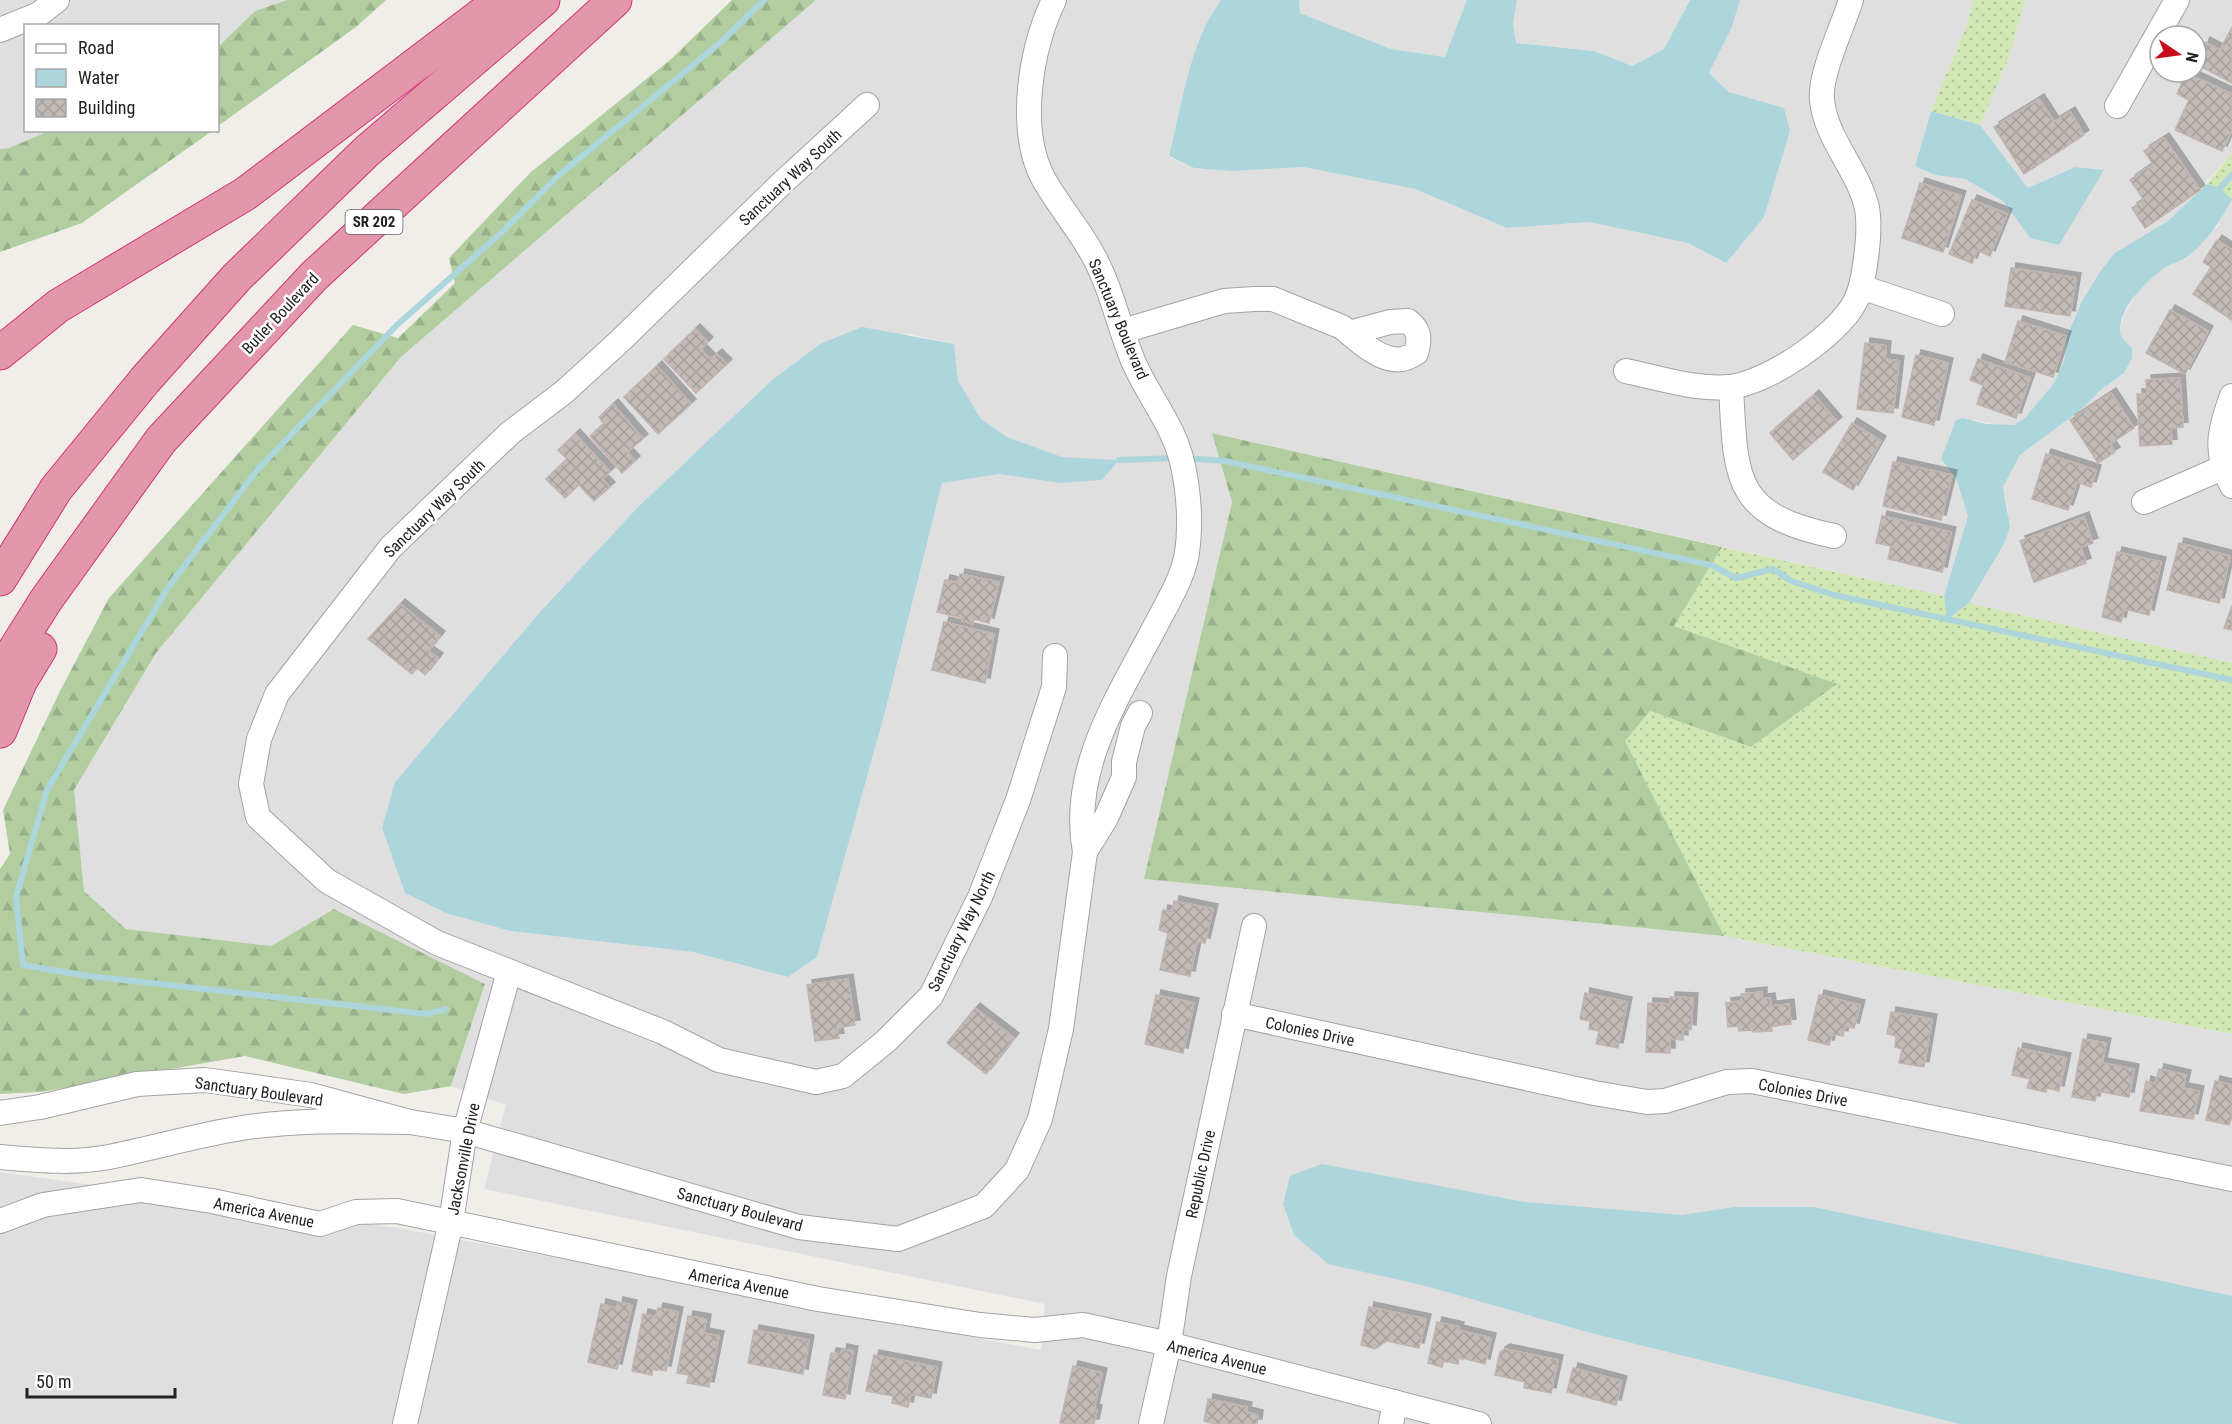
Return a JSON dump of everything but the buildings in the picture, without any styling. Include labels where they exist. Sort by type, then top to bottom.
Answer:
[{"type":"highway","points":[[0,353],[58,306],[244,194],[501,0]]},
{"type":"highway","points":[[0,579],[56,489],[145,380],[237,277],[367,151],[543,0]]},
{"type":"highway","name":"Butler Boulevard","points":[[0,674],[46,600],[161,440],[314,276],[615,0]]},
{"type":"highway","points":[[0,731],[20,682],[77,585],[139,500],[255,357],[314,276]]},
{"type":"street","points":[[0,30],[39,14],[57,0]]},
{"type":"street","name":"Sanctuary Boulevard","points":[[0,1113],[40,1107],[137,1084],[205,1080],[311,1095],[410,1122],[465,1131],[799,1227],[898,1239],[951,1221],[984,1206],[1017,1170],[1040,1119],[1061,1029],[1084,852],[1080,826],[1097,740],[1107,714],[1132,672],[1174,589],[1186,555],[1189,515],[1184,467],[1173,431],[1135,364],[1094,256],[1042,176],[1032,140],[1028,99],[1043,23],[1054,0]]},
{"type":"street","points":[[1626,371],[1686,384],[1731,387],[1776,372],[1835,327],[1854,303],[1861,287],[1869,234],[1867,209],[1856,174],[1830,133],[1822,100],[1823,82],[1851,0]]},
{"type":"street","points":[[2117,106],[2177,0]]},
{"type":"street","name":"Sanctuary Way South","points":[[509,972],[437,943],[327,881],[258,817],[251,784],[259,739],[277,694],[391,547],[510,433],[564,392],[621,340],[781,184],[867,105]]},
{"type":"street","points":[[1861,287],[1942,314]]},
{"type":"street","points":[[1123,331],[1224,301],[1273,299],[1342,327],[1349,333]]},
{"type":"street","points":[[1731,387],[1735,461],[1747,493],[1763,509],[1802,530],[1834,536]]},
{"type":"street","points":[[2144,502],[2227,477],[2219,434],[2232,396]]},
{"type":"street","name":"Sanctuary Way North","points":[[509,972],[663,1032],[719,1060],[816,1082],[843,1076],[886,1041],[931,996],[980,897],[1018,800],[1054,687],[1055,656]]},
{"type":"street","name":"Sanctuary Boulevard","points":[[1084,852],[1106,818],[1124,778],[1126,753],[1140,713],[1132,672]]},
{"type":"street","name":"Republic Drive","points":[[1151,1424],[1169,1344],[1179,1276],[1233,1014],[1254,926]]},
{"type":"street","name":"Jacksonville Drive","points":[[405,1424],[451,1221],[465,1131],[509,972]]},
{"type":"street","name":"Colonies Drive","points":[[1233,1014],[1594,1093],[1647,1102],[1665,1101],[1727,1082],[1752,1081],[2232,1179]]},
{"type":"street","name":"Sanctuary Boulevard","points":[[0,1157],[61,1161],[108,1157],[181,1138],[245,1127],[324,1120],[410,1122]]},
{"type":"street","name":"America Avenue","points":[[0,1221],[43,1205],[141,1190],[212,1201],[320,1224],[357,1212],[397,1211],[818,1299],[981,1325],[1035,1330],[1083,1325],[1169,1344],[1393,1413],[1479,1424]]},
{"type":"shaded area","points":[[0,0],[287,0],[255,11],[219,46],[219,24],[24,24],[24,132],[49,132],[9,148],[0,149]]},
{"type":"shaded area","points":[[816,0],[1221,0],[1212,13],[1169,157],[1194,168],[1232,171],[1303,167],[1415,189],[1507,228],[1589,222],[1688,243],[1726,263],[1784,108],[1729,92],[1709,73],[1732,27],[1740,0],[1973,0],[1967,25],[1931,111],[1915,166],[1935,175],[1965,179],[2003,201],[2030,238],[2075,167],[2028,188],[1980,125],[2008,60],[2025,0],[2232,0],[2232,153],[2185,207],[2168,221],[2116,253],[2099,273],[2082,301],[2067,336],[2064,361],[2054,383],[2026,418],[2014,425],[1999,425],[1963,418],[1941,459],[1956,478],[1968,516],[1944,596],[1212,433],[1232,502],[1145,879],[1724,936],[2232,1034],[2232,1424],[0,1424],[0,1172],[404,1229],[1041,1350],[1045,1304],[484,1189],[506,1105],[451,1086],[485,984],[334,909],[271,946],[126,929],[84,891],[74,790],[156,653],[401,357]],"holes":[[[909,334],[953,344],[957,381],[981,419],[1007,437],[1062,457],[1119,460],[1060,483],[999,474],[942,482],[885,712],[817,957],[787,977],[693,952],[510,931],[446,913],[395,782],[540,612],[637,508],[772,380],[820,344]]]},
{"type":"shaded area","points":[[1299,0],[1467,0],[1446,57],[1391,49],[1300,13]]},
{"type":"shaded area","points":[[1517,0],[1690,0],[1664,49],[1632,66],[1594,51],[1516,43],[1513,24]]},
{"type":"shaded area","points":[[2232,199],[2232,663],[1969,603],[2004,544],[2008,510],[2003,487],[2020,455],[2082,409],[2102,389],[2124,373],[2123,340],[2119,330],[2125,313],[2141,287],[2167,266],[2186,259],[2218,226]]},
{"type":"green space","points":[[287,0],[386,0],[356,27],[219,125],[219,46],[255,11]]},
{"type":"green space","points":[[732,0],[816,0],[401,357],[156,653],[74,790],[84,891],[126,929],[271,946],[334,909],[485,984],[451,1086],[404,1094],[245,1056],[41,1092],[0,1094],[0,869],[10,854],[3,810],[60,691],[109,598],[353,325],[398,338],[455,283],[449,258],[531,172],[670,60]]},
{"type":"green space","points":[[1973,0],[2025,0],[2008,60],[1980,125],[1931,111],[1967,25]]},
{"type":"green space","points":[[47,132],[211,132],[82,223],[0,252],[0,149],[9,148]]},
{"type":"green space","points":[[2232,153],[2232,199],[2220,188],[2207,184]]},
{"type":"green space","points":[[1212,433],[1722,547],[1674,626],[1837,684],[1751,747],[1650,711],[1625,741],[1724,936],[1144,879],[1232,502]]},
{"type":"green space","points":[[1722,547],[1944,596],[1948,620],[1969,603],[2232,663],[2232,1034],[1724,936],[1624,741],[1650,711],[1751,747],[1836,685],[1674,626]]},
{"type":"water","points":[[1221,0],[1299,0],[1300,13],[1391,49],[1445,57],[1467,0],[1517,0],[1513,24],[1516,43],[1594,51],[1632,66],[1664,49],[1690,0],[1740,0],[1732,27],[1709,73],[1729,92],[1784,108],[1790,131],[1764,217],[1726,263],[1688,243],[1589,222],[1507,228],[1415,189],[1303,167],[1232,171],[1194,168],[1169,156],[1194,55],[1201,35]]},
{"type":"water","points":[[1931,111],[1980,125],[2028,188],[2075,167],[2104,170],[2059,245],[2030,238],[2003,201],[1965,179],[1935,175],[1915,166]]},
{"type":"water","points":[[2207,184],[2220,188],[2232,199],[2223,215],[2213,231],[2194,251],[2185,259],[2159,272],[2130,302],[2120,329],[2122,337],[2132,348],[2132,358],[2124,373],[2102,389],[2082,409],[2020,455],[2003,487],[2010,527],[2004,544],[1969,603],[1947,620],[1944,596],[1968,516],[1956,478],[1941,459],[1956,420],[1963,418],[1987,424],[2014,425],[2026,417],[2054,383],[2064,361],[2067,336],[2082,301],[2099,273],[2115,253],[2168,221]]},
{"type":"water","points":[[862,327],[954,344],[958,381],[981,419],[1007,437],[1062,457],[1119,460],[1102,480],[1060,483],[999,474],[942,483],[885,712],[817,957],[788,977],[693,952],[510,931],[446,913],[405,893],[382,828],[395,782],[540,612],[637,508],[772,380],[820,344]]},
{"type":"water","points":[[1322,1164],[1525,1202],[1682,1215],[1735,1207],[1814,1207],[2232,1296],[2232,1424],[1960,1424],[1587,1332],[1422,1285],[1328,1264],[1294,1235],[1283,1204],[1290,1176]]},
{"type":"waterway","points":[[446,1009],[427,1014],[88,976],[23,965],[16,897],[47,790],[169,586],[258,469],[397,325],[501,233],[559,175],[721,42],[764,0]]},
{"type":"waterway","points":[[2220,188],[2232,175]]},
{"type":"waterway","points":[[1119,460],[1176,458]]},
{"type":"waterway","points":[[1186,458],[1225,461],[1711,565],[1736,578],[1773,569],[1791,581],[1834,595],[2232,680]]}]
